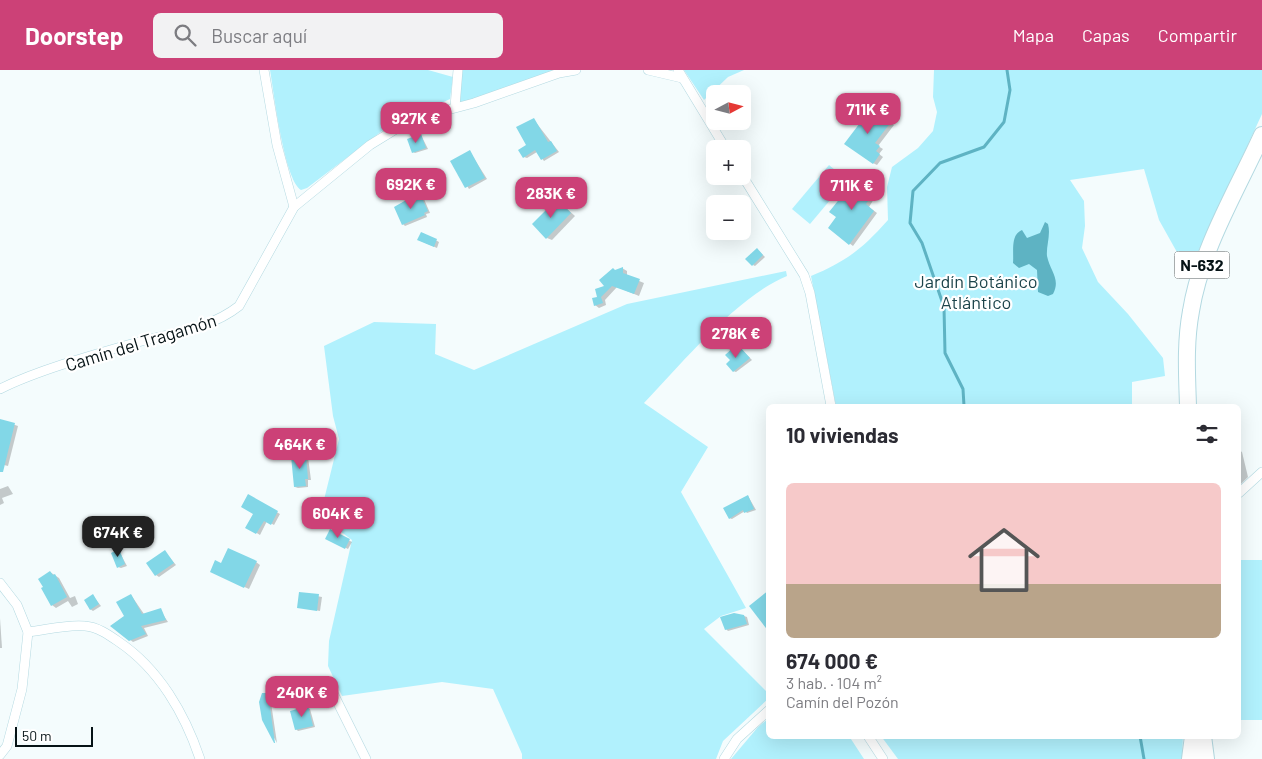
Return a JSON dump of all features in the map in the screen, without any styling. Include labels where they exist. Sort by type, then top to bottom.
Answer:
[{"type":"highway","name":"N-632","points":[[1188,404],[1186,352],[1190,311],[1200,270],[1262,135]]},
{"type":"highway","points":[[1190,759],[1193,739]]},
{"type":"highway","points":[[1204,739],[1206,759]]},
{"type":"street","points":[[264,70],[276,145],[294,207]]},
{"type":"street","points":[[455,107],[458,70]]},
{"type":"street","name":"Camín del Tragamón","points":[[0,390],[39,374],[138,342],[182,332],[228,315],[239,306],[294,207],[379,140],[425,116],[474,103],[559,73],[576,70]]},
{"type":"street","points":[[648,70],[680,74],[720,140]]},
{"type":"street","points":[[748,185],[804,275],[810,293],[831,404]]},
{"type":"street","points":[[1241,491],[1262,472]]},
{"type":"street","points":[[0,583],[17,605],[28,632],[22,689],[8,746],[0,755]]},
{"type":"street","points":[[28,632],[85,626],[103,631],[137,654],[152,670],[183,717],[200,759]]},
{"type":"street","points":[[329,685],[366,759]]},
{"type":"street","points":[[724,759],[737,739],[766,713]]},
{"type":"street","points":[[870,739],[883,759]]},
{"type":"green space","points":[[270,70],[428,70],[453,77],[450,99],[382,131],[307,188],[301,190],[295,183],[285,153]]},
{"type":"green space","points":[[458,70],[576,70],[455,107]]},
{"type":"green space","points":[[684,70],[744,70],[728,77],[720,85],[706,85],[706,98],[704,100]]},
{"type":"green space","name":"Jardín Botánico Atlántico","points":[[934,70],[1262,70],[1262,114],[1193,263],[1178,254],[1159,220],[1144,169],[1070,180],[1084,201],[1085,226],[1082,248],[1098,282],[1128,314],[1163,358],[1165,376],[1132,382],[1132,404],[836,404],[811,276],[835,265],[853,253],[888,220],[887,187],[892,167],[918,148],[933,131],[937,112],[933,97]]},
{"type":"green space","points":[[829,165],[847,180],[810,224],[792,209]]},
{"type":"green space","points":[[786,271],[787,276],[768,286],[730,314],[644,403],[708,447],[681,492],[746,608],[721,616],[704,629],[766,691],[766,701],[723,741],[716,759],[522,759],[522,754],[493,689],[442,682],[342,696],[328,666],[329,641],[352,540],[320,516],[339,439],[333,416],[324,346],[374,322],[436,324],[435,354],[474,370],[627,304]]},
{"type":"green space","points":[[1241,560],[1262,560],[1262,720],[1241,720]]},
{"type":"green space","points":[[766,720],[766,739],[851,739],[864,759],[731,759],[758,727]]},
{"type":"green space","points":[[883,739],[1183,739],[1182,759],[898,759]]},
{"type":"shaded area","points":[[1045,222],[1049,228],[1047,256],[1056,284],[1053,294],[1048,296],[1038,292],[1037,270],[1029,264],[1019,268],[1013,263],[1014,240],[1018,232],[1022,230],[1027,238],[1040,233]]},
{"type":"building","points":[[872,107],[891,122],[875,143],[880,146],[876,151],[880,154],[873,164],[844,144]]},
{"type":"building","points":[[534,118],[548,142],[551,141],[557,151],[541,160],[535,150],[523,158],[518,150],[526,145],[516,127]]},
{"type":"building","points":[[421,134],[426,148],[412,153],[407,139]]},
{"type":"building","points":[[470,150],[485,178],[465,188],[450,161]]},
{"type":"building","points":[[857,177],[874,192],[866,204],[874,211],[849,245],[828,228],[836,217],[829,212]]},
{"type":"building","points":[[415,195],[416,198],[421,196],[428,211],[424,213],[425,215],[402,225],[394,207]]},
{"type":"building","points":[[557,199],[571,213],[546,239],[532,224]]},
{"type":"building","points":[[421,232],[437,239],[434,247],[417,240]]},
{"type":"building","points":[[757,248],[763,255],[752,266],[745,259]]},
{"type":"building","points":[[623,267],[623,273],[640,279],[634,294],[612,286],[601,297],[603,303],[594,306],[592,298],[597,297],[595,289],[604,286],[599,280],[613,268],[615,270]]},
{"type":"building","points":[[734,347],[737,350],[740,347],[750,358],[733,372],[726,364],[730,360],[725,355]]},
{"type":"building","points":[[0,419],[15,423],[3,472],[0,472]]},
{"type":"building","points":[[306,455],[308,479],[305,479],[306,486],[294,487],[291,456]]},
{"type":"building","points":[[248,494],[278,511],[271,525],[264,521],[256,534],[245,528],[253,514],[241,507]]},
{"type":"building","points":[[748,495],[754,509],[744,513],[743,510],[729,519],[723,508]]},
{"type":"building","points":[[330,529],[350,539],[345,549],[325,539]]},
{"type":"building","points":[[228,548],[257,561],[244,588],[210,572],[215,560],[221,563]]},
{"type":"building","points":[[119,549],[125,564],[117,568],[111,553]]},
{"type":"building","points":[[165,550],[174,563],[155,576],[146,563]]},
{"type":"building","points":[[50,571],[53,575],[55,574],[67,597],[51,606],[38,579]]},
{"type":"building","points":[[299,592],[319,594],[317,611],[297,608]]},
{"type":"building","points":[[766,592],[766,628],[749,606]]},
{"type":"building","points":[[93,594],[99,604],[90,610],[84,600]]},
{"type":"building","points":[[131,594],[142,614],[161,608],[166,620],[141,626],[146,634],[129,641],[110,626],[124,616],[116,602]]},
{"type":"building","points":[[734,613],[744,615],[747,624],[725,630],[720,617]]},
{"type":"building","points":[[262,693],[268,693],[275,743],[262,720],[259,702]]},
{"type":"building","points":[[308,706],[313,726],[295,730],[290,711]]},
{"type":"waterway","points":[[964,404],[963,389],[945,353],[944,307],[922,243],[910,223],[913,191],[940,163],[984,147],[1004,122],[1010,90],[1007,70]]},
{"type":"waterway","points":[[1141,739],[1144,759]]}]
